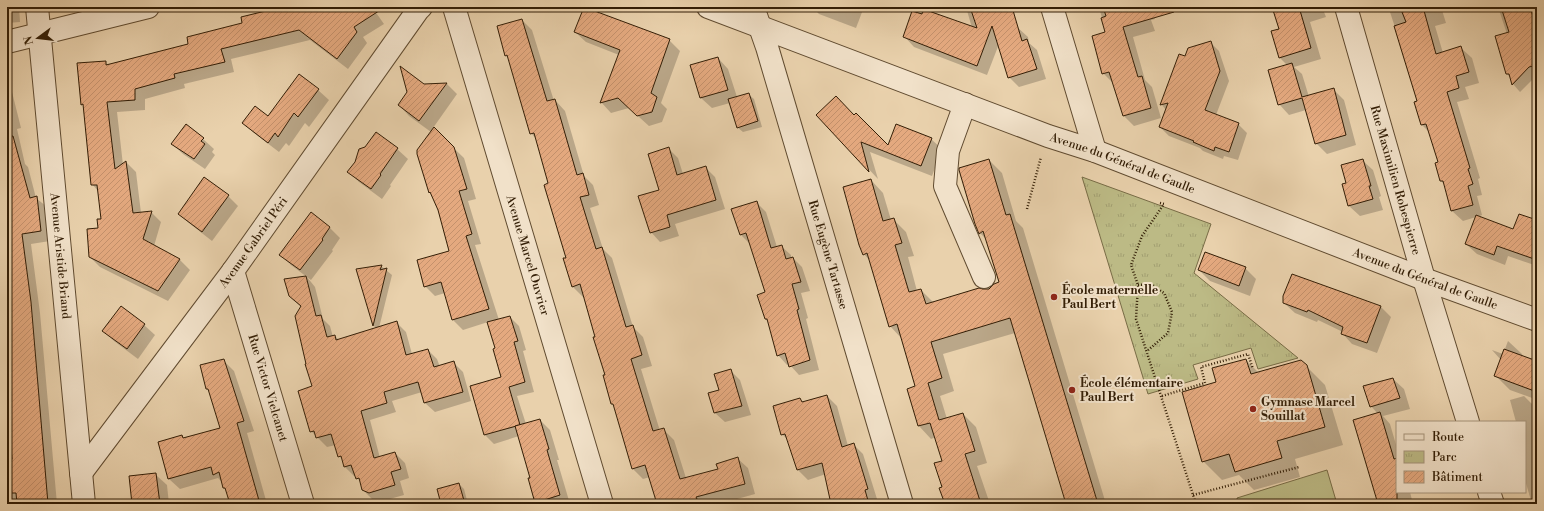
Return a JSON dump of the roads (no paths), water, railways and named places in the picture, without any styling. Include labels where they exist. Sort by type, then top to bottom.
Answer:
[{"type":"street","name":"Avenue Aristide Briand","points":[[37,7],[84,504]]},
{"type":"street","points":[[7,42],[148,7]]},
{"type":"street","name":"Avenue Gabriel Péri","points":[[81,473],[233,271],[421,7]]},
{"type":"street","name":"Avenue Marcel Ouvrier","points":[[454,7],[602,504]]},
{"type":"street","name":"Avenue du Général de Gaulle","points":[[708,7],[756,16],[965,104],[1048,136],[1095,151],[1424,279],[1537,320]]},
{"type":"street","points":[[1052,7],[1095,151]]},
{"type":"street","name":"Rue Maximilien Robespierre","points":[[1346,7],[1424,279],[1468,421]]},
{"type":"street","name":"Rue Eugène Tartasse","points":[[756,16],[902,504]]},
{"type":"street","points":[[965,104],[948,151],[945,186],[984,277]]},
{"type":"street","name":"Rue Victor Vielcanet","points":[[233,271],[303,504]]},
{"type":"street","points":[[1489,493],[1493,504]]},
{"type":"place","name":"École maternelle Paul Bert","points":[[1054,297]]},
{"type":"place","name":"École élémentaire Paul Bert","points":[[1072,390]]},
{"type":"place","name":"Gymnase Marcel Souillat","points":[[1253,409]]}]
